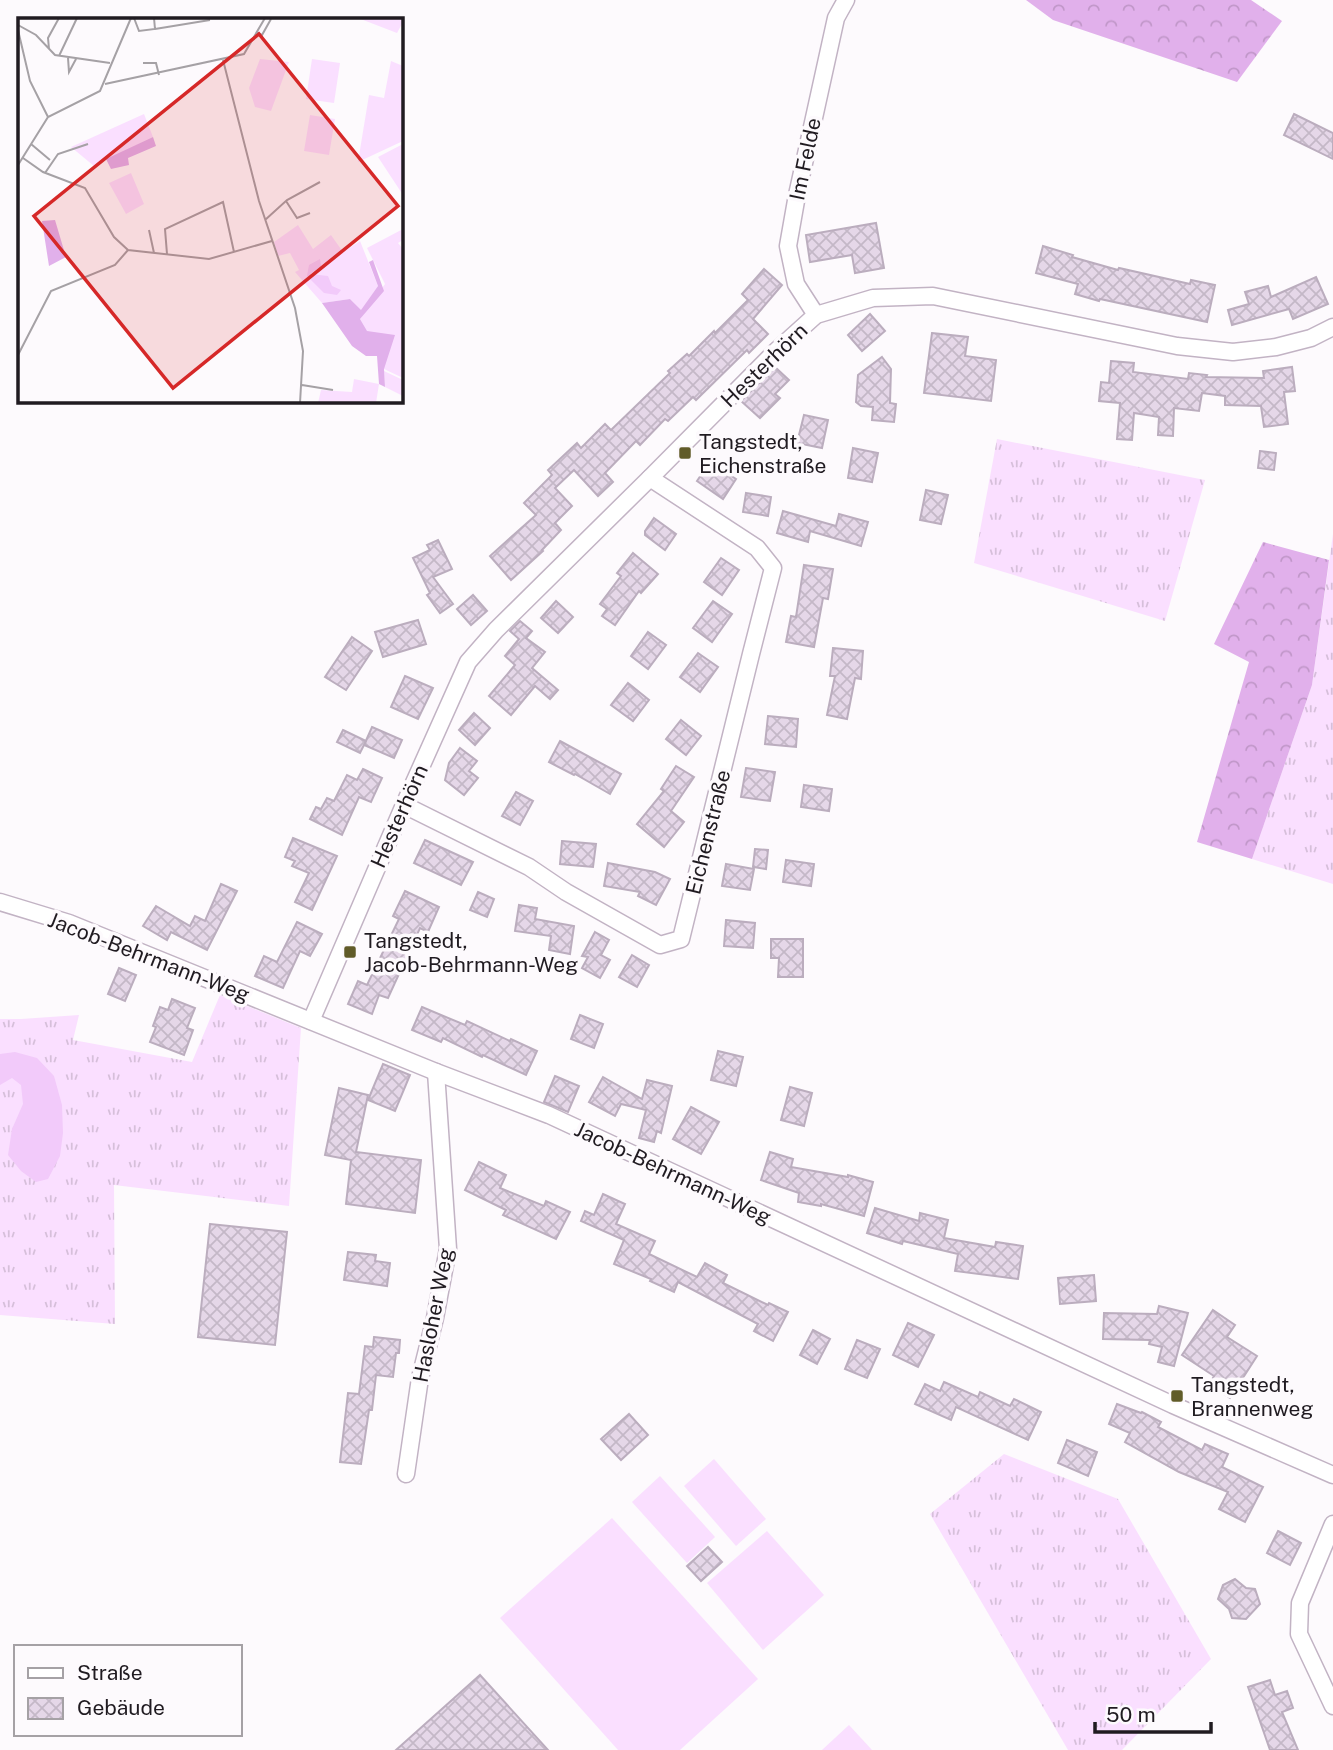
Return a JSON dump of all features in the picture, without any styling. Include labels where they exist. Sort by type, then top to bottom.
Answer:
[{"type":"street","name":"Im Felde","points":[[816,315],[796,284],[788,246],[836,18],[846,0]]},
{"type":"street","name":"Hesterhörn","points":[[311,1021],[468,662],[496,629],[775,352],[816,315],[873,298],[933,296],[1177,346],[1233,352],[1276,347],[1311,338],[1333,327]]},
{"type":"street","name":"Eichenstraße","points":[[404,805],[529,867],[566,892],[660,946],[681,939],[773,568],[757,548],[650,478]]},
{"type":"street","name":"Jacob-Behrmann-Weg","points":[[0,902],[69,923],[549,1115],[1173,1405],[1333,1475]]},
{"type":"street","name":"Hasloher Weg","points":[[406,1474],[420,1378],[448,1249],[436,1072]]},
{"type":"street","points":[[1333,1524],[1300,1603],[1299,1634],[1333,1706]]},
{"type":"green space","points":[[1026,0],[1251,0],[1282,21],[1237,82],[1053,20]]},
{"type":"green space","points":[[997,439],[1205,480],[1165,621],[974,563]]},
{"type":"green space","points":[[1333,534],[1333,884],[1252,859],[1312,685]]},
{"type":"green space","points":[[1263,542],[1329,560],[1312,685],[1252,859],[1197,842],[1249,662],[1214,644]]},
{"type":"green space","points":[[220,995],[301,1028],[289,1206],[114,1185],[115,1324],[0,1315],[0,1019],[79,1015],[73,1040],[192,1062]]},
{"type":"green space","points":[[1004,1454],[1118,1499],[1211,1659],[1122,1750],[1068,1750],[930,1514]]},
{"type":"green space","points":[[714,1459],[766,1519],[736,1546],[684,1486]]},
{"type":"green space","points":[[660,1476],[715,1537],[687,1563],[632,1502]]},
{"type":"green space","points":[[612,1518],[758,1679],[680,1750],[618,1750],[500,1618]]},
{"type":"green space","points":[[767,1531],[824,1595],[763,1650],[707,1583]]},
{"type":"green space","points":[[849,1725],[872,1750],[822,1750]]},
{"type":"shaded area","points":[[15,1052],[37,1058],[54,1076],[62,1105],[60,1156],[48,1179],[36,1182],[21,1171],[8,1155],[12,1129],[23,1104],[21,1085],[12,1078],[0,1085],[0,1054]]},
{"type":"building","points":[[1294,114],[1333,133],[1333,159],[1284,135]]},
{"type":"building","points":[[876,223],[884,268],[855,273],[852,255],[810,262],[806,235]]},
{"type":"building","points":[[1043,246],[1118,270],[1119,268],[1190,284],[1191,280],[1215,285],[1207,322],[1075,294],[1078,284],[1036,273]]},
{"type":"building","points":[[764,269],[782,285],[753,319],[768,334],[749,353],[747,350],[696,400],[693,397],[668,421],[665,419],[640,445],[636,441],[605,473],[613,482],[598,496],[574,470],[555,488],[572,506],[555,523],[561,530],[543,551],[511,580],[490,556],[536,515],[524,503],[552,475],[548,470],[577,443],[581,448],[605,424],[611,430],[670,373],[668,371],[687,354],[689,356],[714,331],[715,333],[748,300],[742,294]]},
{"type":"building","points":[[1316,277],[1328,304],[1293,319],[1289,309],[1232,325],[1228,310],[1249,304],[1245,292],[1268,286],[1271,297]]},
{"type":"building","points":[[870,314],[885,331],[862,351],[848,335]]},
{"type":"building","points":[[932,333],[968,337],[965,356],[996,360],[991,401],[924,393]]},
{"type":"building","points":[[882,357],[891,369],[890,403],[896,404],[894,422],[872,420],[873,407],[861,406],[856,402],[858,375]]},
{"type":"building","points":[[1111,361],[1134,363],[1133,372],[1188,379],[1189,373],[1207,375],[1206,377],[1264,378],[1263,371],[1292,367],[1295,391],[1284,392],[1288,424],[1264,427],[1261,406],[1225,405],[1225,396],[1202,393],[1199,411],[1174,408],[1173,436],[1158,435],[1159,417],[1134,413],[1132,440],[1117,439],[1120,403],[1099,401],[1101,382],[1109,383]]},
{"type":"building","points":[[775,367],[789,380],[775,394],[780,398],[760,418],[741,401]]},
{"type":"building","points":[[804,415],[828,420],[822,448],[797,443]]},
{"type":"building","points":[[853,448],[878,453],[872,482],[848,478]]},
{"type":"building","points":[[1260,451],[1276,453],[1274,470],[1258,468]]},
{"type":"building","points":[[710,462],[736,479],[723,499],[697,481]]},
{"type":"building","points":[[926,490],[948,495],[941,524],[920,520]]},
{"type":"building","points":[[746,493],[771,497],[768,516],[743,512]]},
{"type":"building","points":[[783,511],[836,526],[839,514],[868,522],[861,546],[810,531],[808,542],[777,533]]},
{"type":"building","points":[[654,518],[676,534],[665,550],[645,535]]},
{"type":"building","points":[[438,540],[452,569],[433,577],[453,604],[440,613],[427,595],[430,593],[413,558],[430,550],[427,545]]},
{"type":"building","points":[[633,553],[658,574],[641,593],[639,591],[615,625],[602,616],[607,609],[600,604],[621,576],[617,573]]},
{"type":"building","points":[[721,558],[739,570],[722,595],[704,582]]},
{"type":"building","points":[[804,565],[833,569],[828,599],[823,598],[814,647],[786,642],[791,616],[796,617]]},
{"type":"building","points":[[473,595],[487,611],[471,625],[457,609]]},
{"type":"building","points":[[556,601],[573,617],[558,633],[541,618]]},
{"type":"building","points":[[713,601],[732,614],[712,642],[693,628]]},
{"type":"building","points":[[418,620],[426,644],[383,657],[375,632]]},
{"type":"building","points":[[520,621],[532,631],[526,638],[545,652],[532,668],[558,690],[550,699],[535,686],[511,715],[489,696],[515,665],[505,656],[519,639],[510,631]]},
{"type":"building","points":[[648,632],[666,645],[648,669],[631,656]]},
{"type":"building","points":[[352,637],[372,651],[346,690],[325,677]]},
{"type":"building","points":[[833,648],[863,651],[861,679],[855,678],[847,719],[827,715],[835,676],[830,676]]},
{"type":"building","points":[[698,653],[718,667],[700,692],[680,677]]},
{"type":"building","points":[[405,676],[433,688],[418,719],[391,707]]},
{"type":"building","points":[[628,683],[649,700],[633,721],[611,705]]},
{"type":"building","points":[[474,713],[490,728],[475,745],[459,730]]},
{"type":"building","points":[[768,716],[798,719],[796,747],[765,744]]},
{"type":"building","points":[[681,720],[701,736],[686,755],[666,739]]},
{"type":"building","points":[[372,727],[402,740],[394,758],[364,745]]},
{"type":"building","points":[[343,730],[366,741],[360,753],[337,742]]},
{"type":"building","points":[[560,741],[621,774],[610,794],[549,762]]},
{"type":"building","points":[[460,748],[477,761],[469,771],[478,778],[464,795],[445,780],[449,763]]},
{"type":"building","points":[[676,766],[694,777],[671,811],[684,822],[664,847],[637,824],[664,791],[661,789]]},
{"type":"building","points":[[746,768],[775,772],[770,801],[741,797]]},
{"type":"building","points":[[363,769],[382,778],[371,802],[359,797],[342,835],[310,819],[316,807],[321,809],[327,798],[334,801],[347,775],[357,780]]},
{"type":"building","points":[[804,785],[832,789],[829,811],[801,807]]},
{"type":"building","points":[[516,792],[533,801],[520,825],[502,816]]},
{"type":"building","points":[[293,838],[337,856],[312,910],[295,902],[309,873],[292,866],[295,861],[285,857]]},
{"type":"building","points":[[425,840],[473,862],[461,885],[414,863]]},
{"type":"building","points":[[562,841],[596,844],[593,867],[560,864]]},
{"type":"building","points":[[755,849],[768,850],[766,869],[753,867]]},
{"type":"building","points":[[786,860],[814,864],[811,886],[783,882]]},
{"type":"building","points":[[608,863],[655,872],[670,879],[656,905],[638,896],[640,892],[604,886]]},
{"type":"building","points":[[726,864],[754,869],[750,890],[722,886]]},
{"type":"building","points":[[221,884],[237,891],[207,950],[171,932],[167,940],[143,926],[156,906],[190,926],[195,916],[205,921]]},
{"type":"building","points":[[405,891],[439,907],[428,932],[420,928],[388,998],[379,995],[372,1014],[348,1004],[358,981],[367,985],[399,919],[393,916]]},
{"type":"building","points":[[478,892],[494,899],[487,917],[470,910]]},
{"type":"building","points":[[519,905],[537,908],[535,919],[574,926],[570,954],[549,950],[551,936],[515,931]]},
{"type":"building","points":[[726,920],[755,923],[753,948],[724,946]]},
{"type":"building","points":[[297,922],[322,934],[310,956],[300,951],[283,988],[255,976],[264,956],[277,962]]},
{"type":"building","points":[[595,932],[609,940],[601,955],[610,960],[600,978],[582,968],[588,957],[582,956]]},
{"type":"building","points":[[771,939],[803,939],[803,977],[778,977],[779,958],[771,958]]},
{"type":"building","points":[[632,955],[649,965],[637,987],[619,977]]},
{"type":"building","points":[[119,968],[136,975],[125,1001],[108,994]]},
{"type":"building","points":[[172,999],[195,1008],[187,1028],[193,1030],[184,1055],[150,1042],[160,1007],[168,1010]]},
{"type":"building","points":[[422,1007],[465,1025],[467,1021],[537,1051],[526,1075],[443,1038],[441,1042],[412,1030]]},
{"type":"building","points":[[580,1015],[603,1024],[594,1048],[571,1039]]},
{"type":"building","points":[[718,1051],[743,1057],[736,1086],[711,1080]]},
{"type":"building","points":[[383,1064],[410,1075],[395,1111],[368,1100]]},
{"type":"building","points":[[555,1076],[579,1086],[568,1112],[544,1102]]},
{"type":"building","points":[[603,1077],[642,1099],[647,1080],[672,1086],[661,1133],[657,1131],[654,1142],[639,1138],[646,1110],[621,1104],[615,1116],[589,1102]]},
{"type":"building","points":[[790,1087],[812,1093],[804,1126],[781,1120]]},
{"type":"building","points":[[339,1088],[368,1095],[356,1152],[421,1160],[415,1213],[346,1204],[351,1160],[325,1155]]},
{"type":"building","points":[[691,1107],[719,1122],[701,1154],[673,1139]]},
{"type":"building","points":[[770,1152],[793,1159],[791,1167],[848,1175],[873,1182],[864,1216],[821,1204],[798,1202],[799,1193],[761,1180]]},
{"type":"building","points":[[479,1162],[506,1175],[500,1188],[544,1206],[546,1201],[570,1212],[556,1239],[503,1215],[506,1210],[465,1190]]},
{"type":"building","points":[[603,1194],[625,1204],[616,1224],[655,1241],[649,1254],[697,1277],[705,1263],[727,1275],[723,1283],[788,1312],[773,1341],[754,1331],[758,1324],[678,1282],[674,1292],[614,1264],[624,1240],[581,1221],[585,1211],[594,1215]]},
{"type":"building","points":[[875,1208],[919,1221],[920,1213],[948,1220],[944,1238],[995,1247],[996,1242],[1023,1246],[1018,1279],[955,1271],[958,1254],[903,1241],[902,1244],[867,1233]]},
{"type":"building","points":[[210,1224],[287,1232],[275,1345],[198,1337]]},
{"type":"building","points":[[348,1252],[376,1255],[375,1261],[390,1263],[387,1286],[344,1280]]},
{"type":"building","points":[[1094,1275],[1096,1301],[1060,1304],[1058,1278]]},
{"type":"building","points":[[1159,1306],[1188,1313],[1174,1366],[1158,1362],[1162,1347],[1149,1344],[1150,1340],[1103,1339],[1104,1313],[1157,1314]]},
{"type":"building","points":[[1213,1310],[1235,1325],[1227,1337],[1257,1356],[1230,1398],[1209,1385],[1214,1376],[1182,1355]]},
{"type":"building","points":[[908,1323],[934,1335],[918,1367],[893,1355]]},
{"type":"building","points":[[813,1330],[830,1339],[817,1364],[800,1355]]},
{"type":"building","points":[[374,1337],[400,1340],[393,1377],[376,1375],[361,1464],[340,1462],[348,1393],[359,1394],[365,1346],[373,1347]]},
{"type":"building","points":[[857,1340],[880,1349],[867,1378],[845,1369]]},
{"type":"building","points":[[944,1382],[978,1397],[980,1392],[1010,1406],[1014,1399],[1041,1412],[1028,1440],[956,1407],[951,1420],[915,1404],[925,1384],[940,1391]]},
{"type":"building","points":[[1117,1404],[1161,1422],[1158,1427],[1202,1450],[1205,1444],[1228,1454],[1222,1467],[1263,1487],[1245,1522],[1219,1509],[1228,1492],[1179,1472],[1125,1442],[1130,1433],[1109,1424]]},
{"type":"building","points":[[629,1414],[648,1435],[621,1460],[601,1439]]},
{"type":"building","points":[[1067,1440],[1097,1452],[1088,1476],[1058,1463]]},
{"type":"building","points":[[1278,1531],[1301,1543],[1290,1565],[1267,1553]]},
{"type":"building","points":[[708,1547],[722,1562],[701,1581],[687,1566]]},
{"type":"building","points":[[1235,1579],[1246,1588],[1255,1589],[1260,1604],[1246,1619],[1232,1618],[1229,1609],[1218,1599],[1223,1585]]},
{"type":"building","points":[[480,1675],[548,1750],[396,1750]]},
{"type":"building","points":[[1270,1680],[1275,1695],[1287,1691],[1293,1708],[1282,1712],[1298,1750],[1270,1750],[1248,1687]]},
{"type":"place","name":"Tangstedt, Eichenstraße","points":[[685,453]]},
{"type":"place","name":"Tangstedt, Jacob-Behrmann-Weg","points":[[350,952]]},
{"type":"place","name":"Tangstedt, Brannenweg","points":[[1177,1396]]}]
